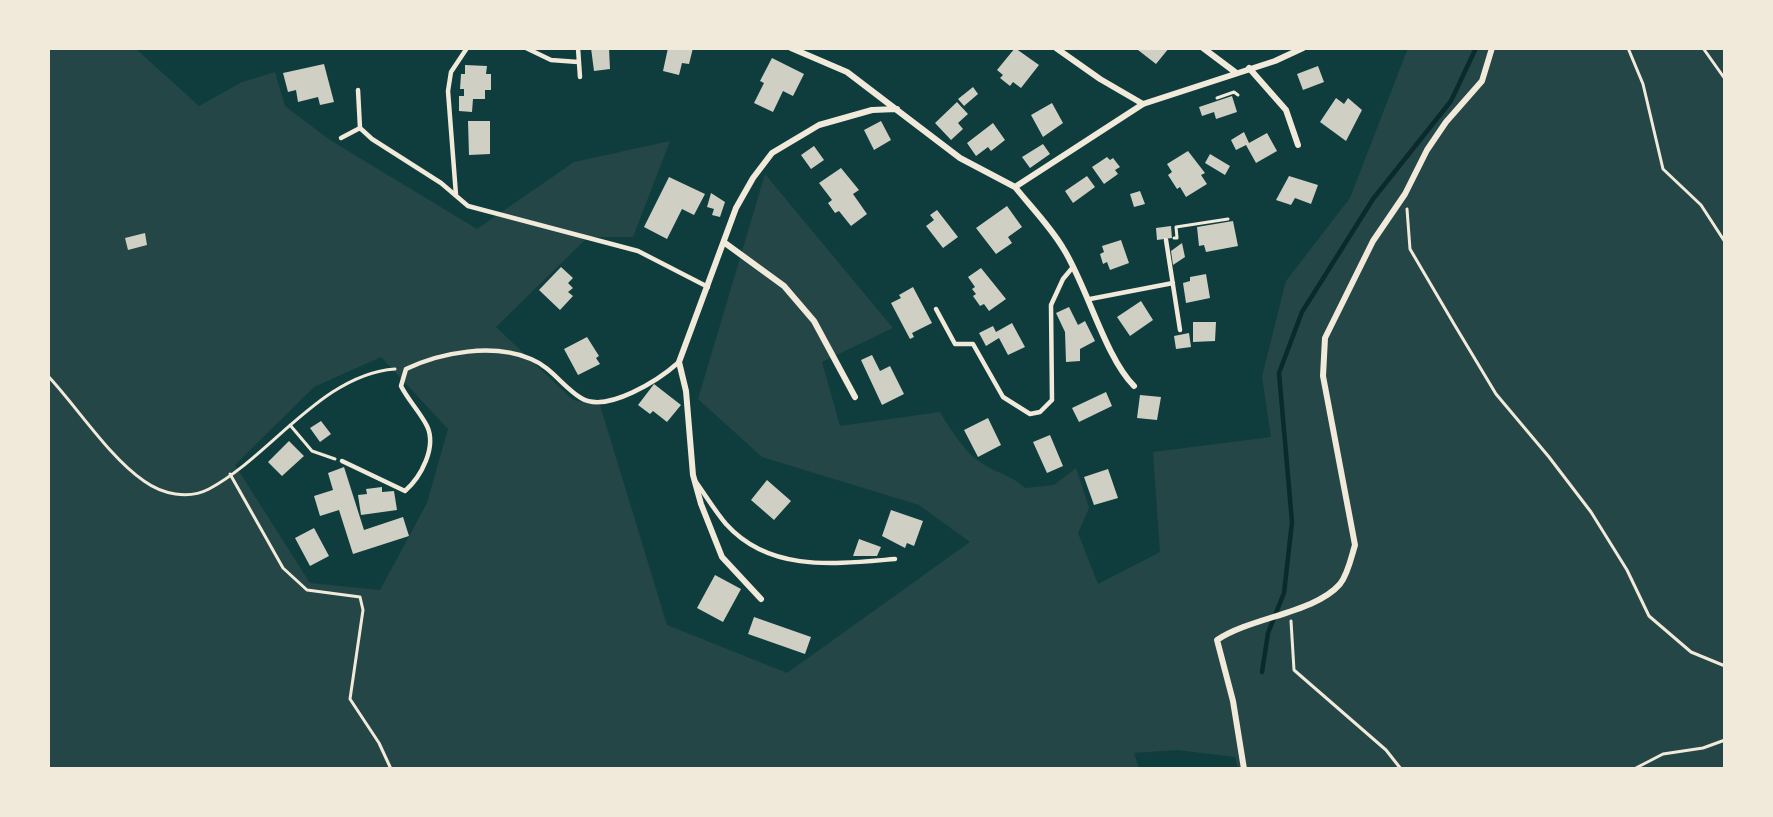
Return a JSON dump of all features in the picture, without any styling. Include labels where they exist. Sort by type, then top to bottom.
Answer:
[{"type":"street","points":[[791,48],[847,72],[960,158],[1015,187],[1063,248],[1090,299],[1122,374],[1134,386]]},
{"type":"street","points":[[1056,48],[1100,79],[1143,104]]},
{"type":"street","points":[[1203,48],[1235,72]]},
{"type":"street","points":[[1015,187],[1143,104],[1235,72],[1275,61],[1303,48]]},
{"type":"street","points":[[1244,769],[1233,700],[1217,640],[1234,629],[1323,598],[1340,584],[1355,545],[1323,376],[1325,338],[1373,241],[1405,194],[1427,150],[1446,122],[1482,81],[1492,48]]},
{"type":"street","points":[[1248,68],[1286,110],[1298,145]]},
{"type":"street","points":[[762,599],[722,557],[700,504],[694,480],[686,391],[679,362],[725,243],[736,208],[753,178],[772,153],[819,125],[872,110],[897,109]]},
{"type":"street","points":[[725,243],[784,286],[814,321],[855,397]]},
{"type":"lane","points":[[456,195],[453,180],[448,91],[451,72],[467,48]]},
{"type":"lane","points":[[526,48],[552,60],[578,62]]},
{"type":"lane","points":[[578,48],[580,77]]},
{"type":"lane","points":[[358,90],[360,128],[372,139],[456,195],[468,206],[604,240],[638,251],[708,287]]},
{"type":"lane","points":[[341,138],[360,128]]},
{"type":"lane","points":[[1166,240],[1180,330]]},
{"type":"lane","points":[[936,309],[955,344],[973,344],[1002,397],[1030,414],[1040,412],[1052,400],[1051,305],[1062,279],[1073,267]]},
{"type":"lane","points":[[1090,299],[1173,283]]},
{"type":"lane","points":[[342,461],[405,491],[414,483],[424,464],[430,442],[429,429],[401,386],[406,369],[420,362],[470,352],[513,354],[545,366],[581,398],[592,402],[607,401],[644,387],[679,362]]},
{"type":"lane","points":[[694,480],[725,523],[744,540],[769,553],[813,564],[895,560]]},
{"type":"path","points":[[1628,48],[1643,84],[1663,169],[1701,205],[1725,242]]},
{"type":"path","points":[[1703,48],[1725,79]]},
{"type":"path","points":[[1217,98],[1234,92],[1238,95]]},
{"type":"path","points":[[1405,194],[1410,249],[1496,394],[1550,457],[1591,512],[1627,570],[1649,616],[1691,652],[1725,666]]},
{"type":"path","points":[[1176,227],[1228,219]]},
{"type":"path","points":[[48,376],[115,454],[143,481],[166,493],[187,495],[207,490],[231,474],[290,425],[336,391],[381,370],[406,369]]},
{"type":"path","points":[[290,425],[312,451],[342,461]]},
{"type":"path","points":[[231,474],[283,568],[307,590],[360,597],[363,610],[350,699],[379,743],[391,769]]},
{"type":"path","points":[[1291,610],[1294,670],[1386,750],[1401,769]]},
{"type":"path","points":[[1634,769],[1663,754],[1703,747],[1725,740]]},
{"type":"shaded area","points":[[48,48],[135,48],[199,106],[242,82],[275,72],[285,106],[330,140],[477,229],[574,162],[670,141],[633,237],[588,237],[496,327],[573,400],[600,405],[667,625],[787,673],[970,542],[919,505],[762,457],[698,399],[765,174],[893,328],[822,362],[840,426],[940,412],[970,454],[1025,488],[1054,485],[1076,468],[1089,508],[1078,533],[1098,584],[1160,552],[1153,452],[1271,437],[1262,377],[1286,281],[1350,198],[1408,48],[1725,48],[1725,769],[1238,769],[1235,757],[1177,750],[1134,753],[1139,769],[48,769]],"holes":[[[381,357],[448,429],[427,503],[380,590],[310,583],[235,465],[314,387]]]},
{"type":"building","points":[[591,48],[609,48],[610,69],[594,71]]},
{"type":"building","points":[[668,48],[693,48],[689,64],[682,63],[679,75],[663,71]]},
{"type":"building","points":[[1015,48],[1039,65],[1021,88],[1013,82],[1010,86],[1000,78],[1003,75],[997,70]]},
{"type":"building","points":[[1140,48],[1169,48],[1156,64],[1138,50]]},
{"type":"building","points":[[772,58],[804,74],[793,96],[783,91],[773,112],[754,103],[764,83],[760,81]]},
{"type":"building","points":[[324,64],[334,102],[320,105],[318,97],[298,102],[296,90],[288,92],[283,73]]},
{"type":"building","points":[[465,65],[487,66],[486,74],[491,74],[491,90],[485,90],[485,99],[473,99],[472,112],[459,111],[459,96],[464,96],[464,89],[460,89],[461,74],[465,74]]},
{"type":"building","points":[[1318,66],[1324,82],[1303,90],[1297,74]]},
{"type":"building","points":[[973,87],[978,94],[964,106],[958,99]]},
{"type":"building","points":[[1232,96],[1237,112],[1216,119],[1214,112],[1202,116],[1199,107]]},
{"type":"building","points":[[1336,98],[1344,104],[1348,98],[1362,110],[1346,141],[1320,122]]},
{"type":"building","points":[[957,102],[968,114],[958,123],[963,129],[951,140],[935,123]]},
{"type":"building","points":[[1052,103],[1063,123],[1043,137],[1031,115]]},
{"type":"building","points":[[468,121],[490,121],[490,154],[469,155]]},
{"type":"building","points":[[881,121],[891,140],[874,150],[864,130]]},
{"type":"building","points":[[993,123],[1005,140],[991,151],[988,147],[976,156],[967,143]]},
{"type":"building","points":[[1244,132],[1249,143],[1267,133],[1277,151],[1256,163],[1246,145],[1236,150],[1231,140]]},
{"type":"building","points":[[1043,144],[1050,154],[1030,168],[1022,157]]},
{"type":"building","points":[[814,146],[824,160],[811,169],[801,155]]},
{"type":"building","points":[[1188,151],[1205,173],[1201,175],[1207,184],[1186,197],[1180,187],[1177,189],[1168,175],[1172,172],[1167,164]]},
{"type":"building","points":[[1210,154],[1230,166],[1225,175],[1205,163]]},
{"type":"building","points":[[1107,157],[1110,160],[1113,158],[1120,167],[1115,170],[1118,174],[1104,184],[1092,167]]},
{"type":"building","points":[[841,168],[859,190],[853,194],[867,214],[851,226],[839,211],[835,213],[828,203],[832,200],[819,183]]},
{"type":"building","points":[[1087,176],[1095,187],[1073,203],[1065,191]]},
{"type":"building","points":[[1289,176],[1318,185],[1311,204],[1295,198],[1291,205],[1276,200]]},
{"type":"building","points":[[669,177],[705,194],[694,215],[682,209],[667,239],[644,227]]},
{"type":"building","points":[[1140,191],[1145,204],[1134,207],[1130,194]]},
{"type":"building","points":[[711,193],[725,202],[720,217],[712,215],[714,209],[707,207]]},
{"type":"building","points":[[1007,206],[1022,227],[1008,237],[1012,243],[996,254],[976,228]]},
{"type":"building","points":[[937,210],[958,237],[943,248],[926,226],[934,220],[930,215]]},
{"type":"building","points":[[1233,221],[1238,246],[1206,252],[1204,245],[1199,246],[1197,227]]},
{"type":"building","points":[[1171,226],[1172,238],[1157,240],[1156,228]]},
{"type":"building","points":[[145,233],[147,245],[128,250],[125,238]]},
{"type":"building","points":[[1121,240],[1129,263],[1110,270],[1107,262],[1103,264],[1100,254],[1104,252],[1102,246]]},
{"type":"building","points":[[1182,243],[1185,257],[1173,265],[1171,251]]},
{"type":"building","points":[[561,267],[573,278],[568,283],[573,288],[568,292],[573,296],[560,310],[539,290]]},
{"type":"building","points":[[981,268],[1006,299],[989,311],[984,304],[980,306],[973,296],[976,294],[972,289],[975,287],[968,277]]},
{"type":"building","points":[[1206,274],[1210,298],[1186,303],[1183,283],[1190,281],[1190,277]]},
{"type":"building","points":[[913,287],[932,323],[912,333],[914,337],[910,339],[891,303],[901,298],[899,295]]},
{"type":"building","points":[[1141,301],[1153,320],[1130,336],[1117,317]]},
{"type":"building","points":[[1069,307],[1078,325],[1085,321],[1095,341],[1080,349],[1080,361],[1066,362],[1065,332],[1056,313]]},
{"type":"building","points":[[1193,322],[1216,322],[1215,341],[1193,342]]},
{"type":"building","points":[[1012,323],[1025,347],[1008,355],[999,338],[986,346],[979,333],[993,326],[996,332]]},
{"type":"building","points":[[1189,333],[1191,347],[1176,349],[1174,336]]},
{"type":"building","points":[[587,337],[599,356],[596,358],[600,364],[578,375],[564,349]]},
{"type":"building","points":[[872,355],[880,371],[890,366],[904,394],[882,405],[861,360]]},
{"type":"building","points":[[654,384],[681,405],[667,422],[653,411],[650,414],[638,405]]},
{"type":"building","points":[[1106,392],[1112,406],[1079,422],[1072,408]]},
{"type":"building","points":[[1140,395],[1161,397],[1157,420],[1137,418]]},
{"type":"building","points":[[988,418],[1001,445],[978,457],[964,430]]},
{"type":"building","points":[[321,421],[331,434],[320,442],[310,428]]},
{"type":"building","points":[[1050,435],[1063,466],[1047,473],[1033,442]]},
{"type":"building","points":[[289,441],[304,456],[282,476],[268,462]]},
{"type":"building","points":[[344,467],[364,530],[403,517],[409,536],[353,554],[339,510],[320,516],[314,496],[333,490],[328,473]]},
{"type":"building","points":[[1108,469],[1118,498],[1094,505],[1084,477]]},
{"type":"building","points":[[767,480],[791,501],[774,520],[751,500]]},
{"type":"building","points":[[382,487],[382,492],[394,491],[397,510],[361,515],[358,495],[367,494],[366,489]]},
{"type":"building","points":[[891,510],[923,521],[914,546],[907,543],[905,548],[882,536]]},
{"type":"building","points":[[314,528],[329,556],[310,566],[295,538]]},
{"type":"building","points":[[859,539],[881,547],[877,556],[853,556]]},
{"type":"building","points":[[715,575],[741,589],[723,622],[697,608]]},
{"type":"building","points":[[754,617],[811,637],[805,654],[748,634]]},
{"type":"waterway","points":[[1262,672],[1268,633],[1284,593],[1292,522],[1279,373],[1302,312],[1373,199],[1451,101],[1476,48]]}]
